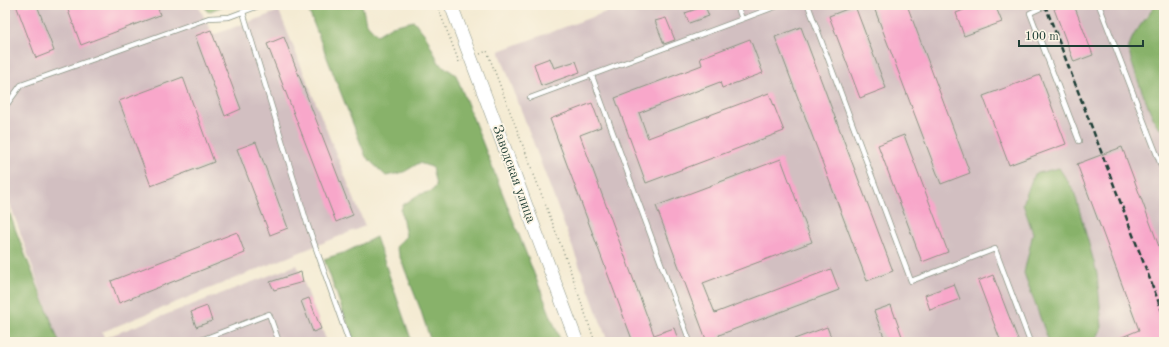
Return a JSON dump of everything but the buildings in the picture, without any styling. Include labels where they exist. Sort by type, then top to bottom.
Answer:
[{"type":"main road","name":"Заводская улица","points":[[451,5],[577,342]]},
{"type":"lane","points":[[5,105],[8,104],[21,85],[209,18],[229,17],[261,5]]},
{"type":"lane","points":[[737,5],[742,20]]},
{"type":"lane","points":[[530,98],[780,5]]},
{"type":"lane","points":[[808,5],[911,280],[995,249],[1030,342]]},
{"type":"lane","points":[[1047,5],[1030,12],[1079,141]]},
{"type":"lane","points":[[1099,5],[1164,173]]},
{"type":"lane","points":[[244,12],[307,224],[349,342]]},
{"type":"lane","points":[[592,76],[690,342]]},
{"type":"lane","points":[[196,342],[269,314],[280,342]]},
{"type":"path","points":[[437,5],[459,62],[488,51],[568,264],[595,342]]},
{"type":"shaded area","points":[[5,5],[198,5],[213,35],[279,11],[365,226],[102,332],[106,342],[59,342],[5,190]]},
{"type":"shaded area","points":[[625,5],[1164,5],[1164,342],[608,342],[499,51]]},
{"type":"shaded area","points":[[297,265],[327,342],[109,342],[107,337]]},
{"type":"green space","points":[[204,5],[225,5],[208,12]]},
{"type":"green space","points":[[311,5],[362,5],[366,23],[377,35],[392,26],[414,21],[426,36],[439,63],[456,75],[561,342],[431,342],[420,308],[396,247],[406,236],[401,210],[403,205],[418,195],[432,191],[436,186],[432,167],[419,163],[404,172],[386,176],[366,157],[308,9]]},
{"type":"green space","points":[[1155,5],[1164,5],[1164,131],[1157,125],[1150,110],[1135,73],[1129,53],[1129,47],[1134,35]]},
{"type":"green space","points":[[1059,168],[1074,191],[1097,273],[1102,327],[1095,342],[1049,342],[1024,273],[1033,233],[1023,204],[1034,174]]},
{"type":"green space","points":[[5,200],[46,306],[59,342],[5,342]]},
{"type":"green space","points":[[376,237],[412,342],[354,342],[324,259],[346,252]]},
{"type":"railway","points":[[1045,5],[1164,316]]}]
